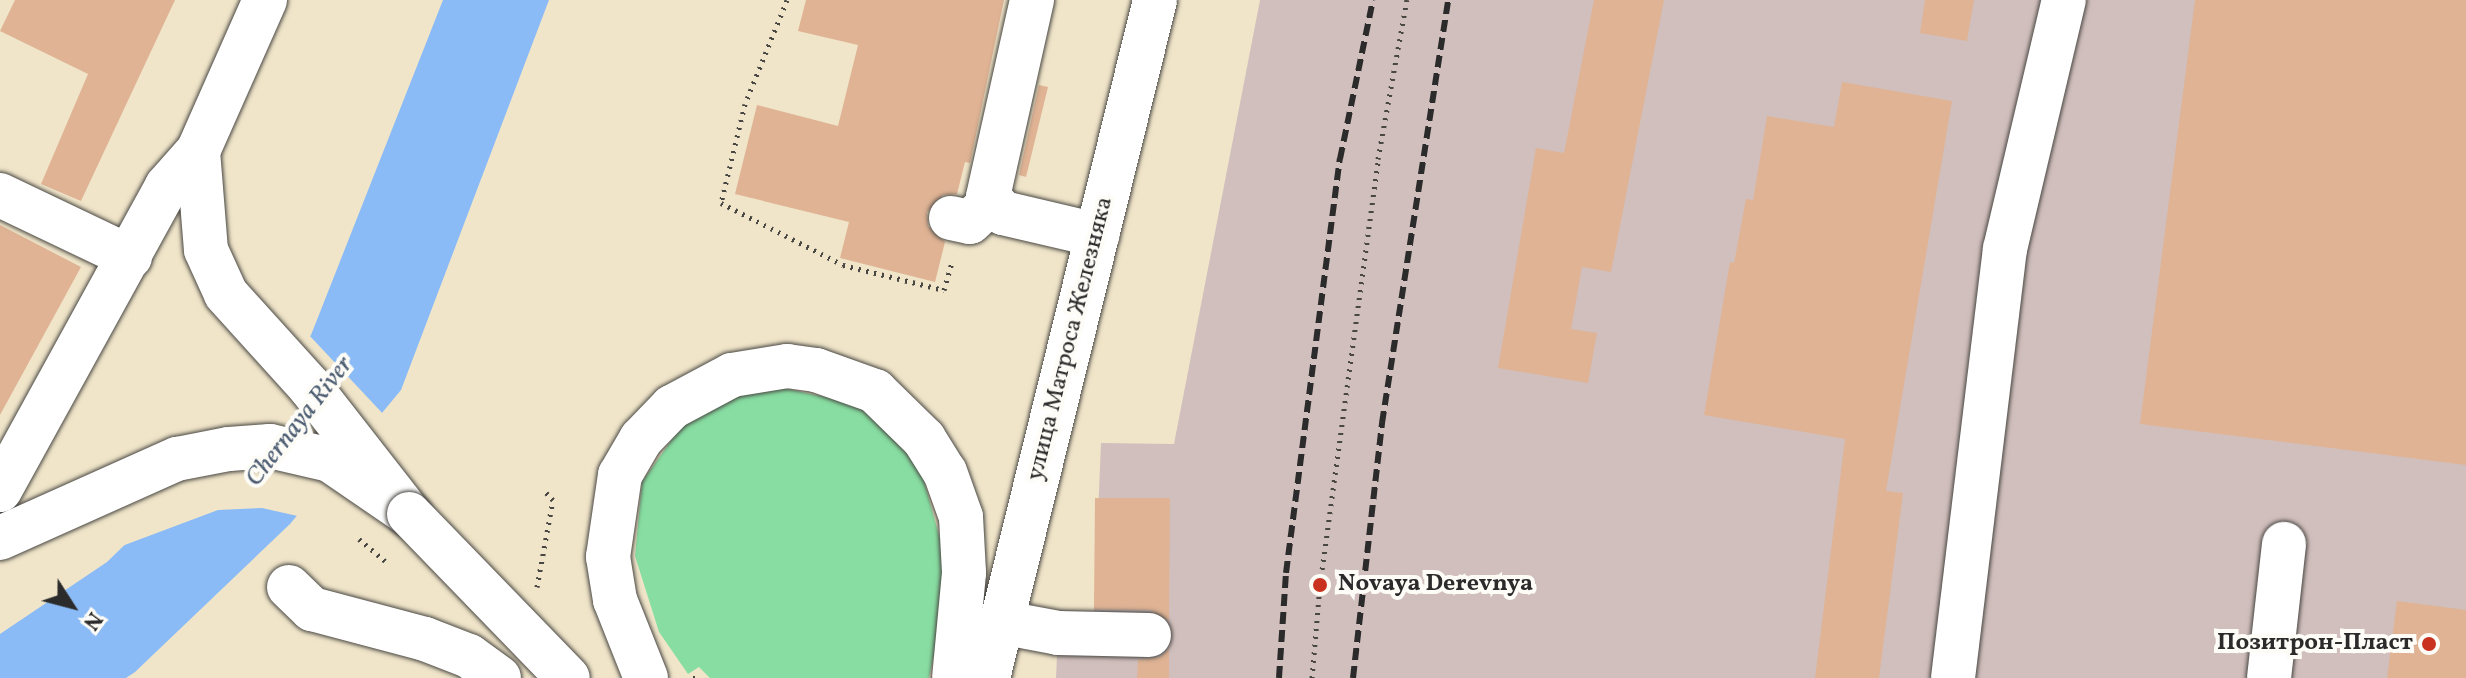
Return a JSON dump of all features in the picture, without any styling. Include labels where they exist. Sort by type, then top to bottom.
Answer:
[{"type":"street","points":[[0,490],[167,186],[198,151],[265,0]]},
{"type":"street","points":[[1032,0],[988,187],[969,216],[1097,235]]},
{"type":"street","name":"улица Матроса Железняка","points":[[988,678],[1155,0]]},
{"type":"street","points":[[1953,678],[2005,249],[2064,0]]},
{"type":"street","points":[[198,151],[206,250],[226,294],[310,387],[409,514],[568,678]]},
{"type":"street","points":[[0,195],[130,257]]},
{"type":"street","points":[[646,678],[615,600],[608,557],[620,475],[641,439],[672,407],[732,375],[802,368],[875,391],[924,439],[945,472],[961,517],[964,573],[954,678]]},
{"type":"street","points":[[0,538],[105,488],[177,459],[270,446],[330,460],[409,514]]},
{"type":"street","points":[[2269,678],[2284,544]]},
{"type":"street","points":[[289,587],[312,609],[425,639],[469,656],[499,678]]},
{"type":"street","points":[[1000,622],[1058,633],[1149,635]]},
{"type":"path","points":[[787,0],[745,104],[721,203],[843,265],[944,290],[969,216]]},
{"type":"path","points":[[1312,678],[1320,585],[1378,159],[1407,0]]},
{"type":"path","points":[[359,539],[385,561]]},
{"type":"shaded area","points":[[1260,0],[2466,0],[2466,678],[1056,678],[1059,610],[1094,611],[1101,443],[1174,444]]},
{"type":"green space","points":[[778,387],[849,402],[878,420],[921,470],[940,539],[945,604],[929,678],[710,678],[699,667],[688,674],[659,632],[635,556],[642,482],[682,425],[714,402]]},
{"type":"water","name":"Chernaya River","points":[[443,0],[549,0],[401,390],[290,524],[135,672],[126,678],[0,678],[0,634],[107,562],[213,459],[311,335]]},
{"type":"pier","points":[[308,334],[385,416],[302,517],[262,508],[218,510],[114,549],[210,456]]},
{"type":"building","points":[[15,0],[175,0],[81,201],[41,184],[88,74],[0,31]]},
{"type":"building","points":[[806,0],[1004,0],[970,163],[965,162],[957,194],[943,195],[927,212],[928,226],[945,242],[935,282],[840,258],[849,222],[735,194],[757,105],[838,126],[858,45],[798,31]]},
{"type":"building","points":[[1594,0],[1664,0],[1611,272],[1582,267],[1571,329],[1597,333],[1588,383],[1498,368],[1536,148],[1564,153]]},
{"type":"building","points":[[1925,0],[1974,0],[1967,41],[1920,33]]},
{"type":"building","points":[[2195,0],[2466,0],[2466,465],[2140,424]]},
{"type":"building","points":[[1842,82],[1952,101],[1886,491],[1903,493],[1879,678],[1815,678],[1845,439],[1704,415],[1730,262],[1734,263],[1746,199],[1753,200],[1767,116],[1834,127]]},
{"type":"building","points":[[1039,85],[1048,87],[1026,177],[1019,175]]},
{"type":"building","points":[[0,225],[81,267],[0,415]]},
{"type":"building","points":[[1095,498],[1170,498],[1169,621],[1150,610],[1094,609]]},
{"type":"building","name":"Позитрон-Пласт","points":[[2397,601],[2466,610],[2466,678],[2387,678]]},
{"type":"building","points":[[1169,649],[1169,678],[1137,678],[1138,660],[1160,657]]},
{"type":"railway","points":[[1279,678],[1286,573],[1340,159],[1373,0]]},
{"type":"railway","points":[[1353,678],[1382,423],[1448,0]]},
{"type":"place","name":"Novaya Derevnya","points":[[1320,585]]},
{"type":"place","name":"Позитрон-Пласт","points":[[2429,644]]}]
